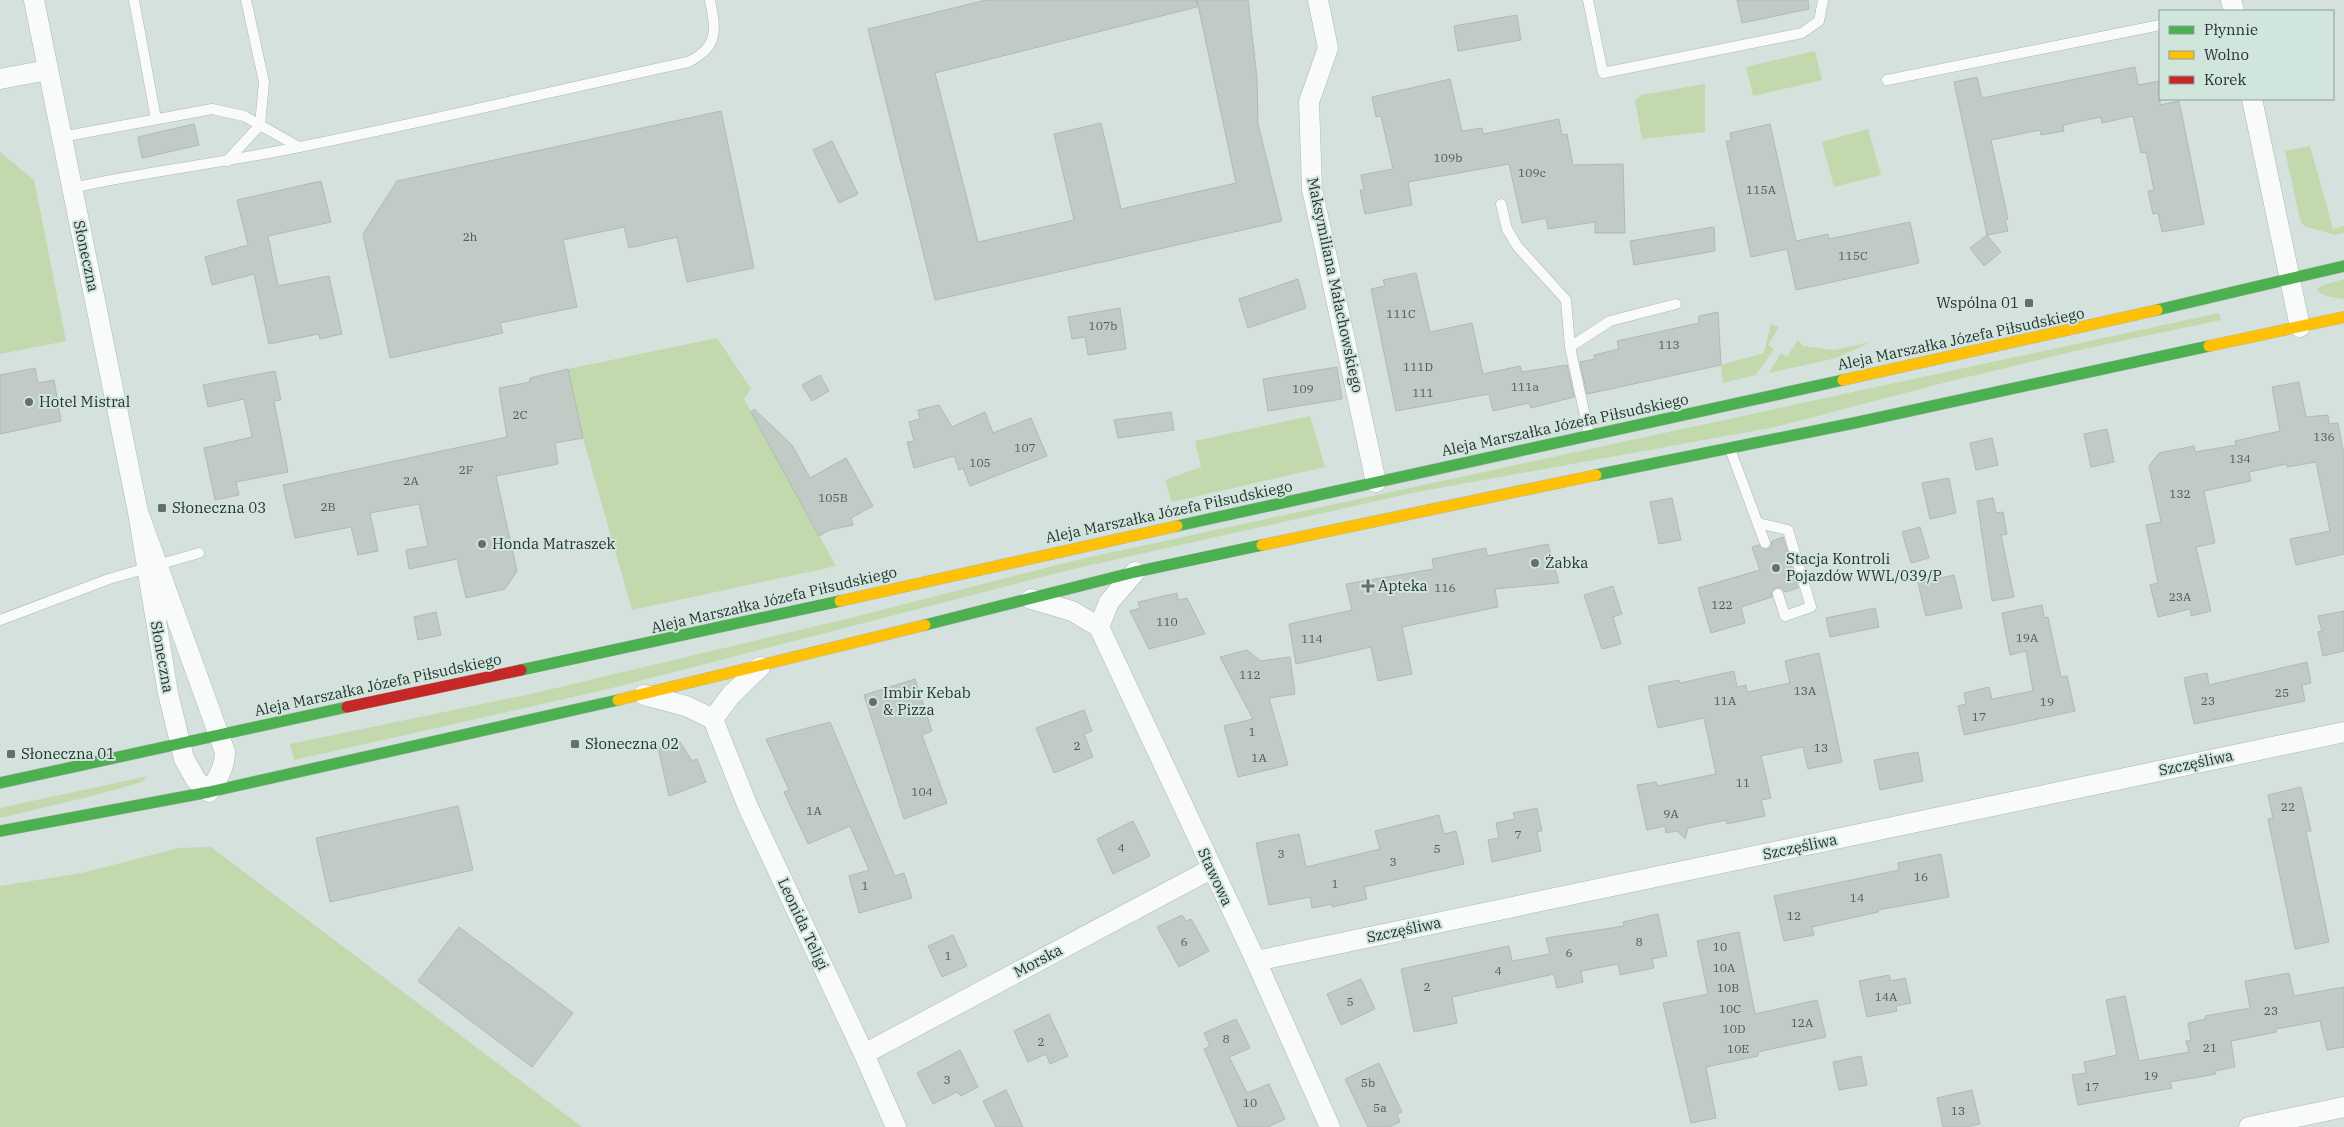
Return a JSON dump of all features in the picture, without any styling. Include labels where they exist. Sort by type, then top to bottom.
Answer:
[{"type":"main road","name":"Aleja Marszałka Józefa Piłsudskiego","points":[[0,784],[698,633],[1589,435],[2041,337],[2344,266]]},
{"type":"main road","points":[[0,830],[209,792],[642,694],[1134,572],[1431,508],[1730,448],[2344,317]]},
{"type":"street","name":"Słoneczna","points":[[34,0],[138,512],[152,567],[168,693],[184,759],[190,771],[209,792],[225,762],[220,736],[152,567]]},
{"type":"street","name":"Maksymiliana Małachowskiego","points":[[1318,0],[1328,48],[1309,102],[1312,189],[1376,482]]},
{"type":"street","points":[[0,79],[48,70]]},
{"type":"street","points":[[2252,100],[2300,327]]},
{"type":"street","points":[[1027,598],[1072,611],[1099,627],[1110,602],[1134,572]]},
{"type":"street","name":"Stawowa","points":[[1099,627],[1211,869],[1256,961],[1330,1127]]},
{"type":"street","points":[[642,694],[686,706],[714,720],[731,695],[760,666]]},
{"type":"street","name":"Leonida Teligi","points":[[714,720],[748,807],[864,1054],[896,1127]]},
{"type":"street","name":"Szczęśliwa","points":[[1256,961],[2344,732]]},
{"type":"street","name":"Morska","points":[[864,1054],[1211,869]]},
{"type":"street","points":[[2249,1127],[2344,1107]]},
{"type":"lane","points":[[134,0],[156,119]]},
{"type":"lane","points":[[227,161],[260,125],[264,82],[246,0]]},
{"type":"lane","points":[[72,188],[127,176],[299,148],[688,62],[704,54],[713,38],[716,26],[710,0]]},
{"type":"lane","points":[[1588,0],[1603,73],[1802,33],[1819,21],[1823,0]]},
{"type":"lane","points":[[1887,80],[2159,25]]},
{"type":"lane","points":[[61,137],[212,109],[244,116],[299,148]]},
{"type":"lane","points":[[1502,204],[1507,229],[1517,246],[1566,300],[1570,347],[1589,435]]},
{"type":"lane","points":[[1570,347],[1610,321],[1676,304]]},
{"type":"lane","points":[[1730,448],[1766,543]]},
{"type":"lane","points":[[1758,523],[1788,530],[1811,607],[1786,616],[1778,594]]},
{"type":"lane","points":[[0,620],[109,579],[199,553]]},
{"type":"green space","points":[[1815,51],[1822,80],[1753,96],[1746,67]]},
{"type":"green space","points":[[1705,84],[1705,132],[1642,139],[1635,100],[1641,95]]},
{"type":"green space","points":[[1868,129],[1881,175],[1834,187],[1822,142]]},
{"type":"green space","points":[[2310,146],[2333,229],[2344,226],[2344,233],[2335,235],[2304,226],[2300,220],[2285,151]]},
{"type":"green space","points":[[0,152],[34,180],[66,341],[0,354]]},
{"type":"green space","points":[[2344,279],[2344,299],[2326,296],[2318,292],[2317,289],[2323,285]]},
{"type":"green space","points":[[2219,313],[2221,320],[2088,348],[1947,382],[1775,427],[1412,493],[1069,570],[604,690],[294,760],[290,744],[531,694],[854,617],[1081,559]]},
{"type":"green space","points":[[1771,324],[1779,327],[1768,345],[1774,349],[1756,375],[1723,383],[1721,365],[1764,353]]},
{"type":"green space","points":[[717,338],[751,389],[744,399],[836,566],[632,610],[583,438],[568,369]]},
{"type":"green space","points":[[1798,340],[1803,346],[1834,350],[1871,342],[1836,358],[1769,373],[1781,353],[1787,357]]},
{"type":"green space","points":[[1310,416],[1325,467],[1172,502],[1165,480],[1201,467],[1195,441]]},
{"type":"green space","points":[[148,776],[142,782],[0,818],[0,808]]},
{"type":"green space","points":[[211,847],[582,1127],[0,1127],[0,886],[82,873],[179,848]]},
{"type":"building","points":[[986,0],[1196,0],[1197,7],[935,73],[978,242],[1074,220],[1054,134],[1101,123],[1121,209],[1236,183],[1197,0],[1248,0],[1257,78],[1258,124],[1282,221],[935,300],[868,29]]},
{"type":"building","points":[[1737,0],[1808,0],[1809,9],[1742,23]]},
{"type":"building","points":[[1517,15],[1521,40],[1458,51],[1454,26]]},
{"type":"building","points":[[2135,67],[2138,85],[2159,81],[2160,105],[2179,101],[2204,224],[2162,232],[2158,213],[2153,214],[2148,191],[2154,190],[2146,152],[2141,153],[2133,116],[2102,123],[2101,117],[2063,125],[2064,131],[2041,135],[2040,130],[1991,140],[2008,219],[2005,220],[2008,231],[1987,235],[1954,82],[1977,77],[1982,98]]},
{"type":"building","points":[[1450,79],[1462,131],[1482,128],[1483,134],[1559,119],[1562,135],[1567,134],[1573,165],[1623,164],[1625,233],[1595,233],[1595,222],[1548,229],[1546,218],[1522,223],[1509,164],[1408,182],[1412,205],[1365,214],[1360,190],[1364,190],[1361,175],[1393,169],[1381,116],[1376,117],[1372,97]]},
{"type":"building","points":[[721,111],[754,268],[687,282],[677,237],[629,248],[624,227],[563,240],[577,307],[500,323],[503,333],[390,358],[363,234],[397,181]]},
{"type":"building","points":[[194,124],[199,145],[142,158],[138,137]]},
{"type":"building","points":[[1770,124],[1796,241],[1828,234],[1829,239],[1910,222],[1919,263],[1796,290],[1787,249],[1751,257],[1726,141],[1731,141],[1730,133]]},
{"type":"building","points":[[832,141],[858,194],[839,203],[813,150]]},
{"type":"building","points":[[321,181],[331,222],[268,236],[278,286],[329,276],[342,334],[320,339],[319,334],[269,344],[254,274],[212,285],[205,257],[248,245],[237,200]]},
{"type":"building","points":[[1714,227],[1715,251],[1634,265],[1630,241]]},
{"type":"building","points":[[1987,235],[2001,252],[1984,266],[1970,248]]},
{"type":"building","points":[[1416,273],[1430,332],[1472,323],[1483,374],[1520,366],[1522,372],[1567,365],[1574,397],[1531,408],[1529,403],[1493,411],[1489,394],[1396,411],[1371,289],[1385,286],[1383,280]]},
{"type":"building","points":[[1298,279],[1306,308],[1248,328],[1239,299]]},
{"type":"building","points":[[1120,308],[1126,349],[1088,355],[1085,337],[1072,339],[1068,317]]},
{"type":"building","points":[[1718,312],[1721,365],[1587,394],[1580,362],[1595,359],[1594,355],[1619,349],[1617,341],[1699,323],[1699,316]]},
{"type":"building","points":[[1337,367],[1342,399],[1268,411],[1263,379]]},
{"type":"building","name":"Hotel Mistral","points":[[35,368],[38,383],[54,380],[61,421],[0,434],[0,375]]},
{"type":"building","points":[[568,369],[583,438],[555,443],[558,464],[496,476],[517,571],[505,589],[466,598],[457,559],[409,569],[406,550],[428,546],[419,504],[370,513],[378,551],[358,555],[351,527],[295,538],[283,485],[507,437],[499,388],[530,382],[530,378]]},
{"type":"building","points":[[275,371],[281,400],[274,401],[288,472],[236,482],[239,495],[215,500],[204,448],[252,437],[244,399],[208,407],[203,385]]},
{"type":"building","points":[[820,375],[829,391],[812,401],[802,385]]},
{"type":"building","points":[[2299,382],[2306,417],[2328,415],[2329,424],[2338,423],[2344,455],[2344,554],[2296,565],[2290,539],[2330,531],[2316,462],[2287,467],[2287,464],[2249,472],[2251,481],[2204,491],[2215,543],[2196,547],[2211,611],[2191,616],[2190,609],[2158,617],[2150,585],[2158,583],[2146,525],[2161,522],[2149,466],[2159,453],[2194,446],[2195,452],[2236,445],[2235,441],[2280,431],[2272,387]]},
{"type":"building","points":[[939,405],[952,427],[985,412],[993,433],[1031,418],[1047,456],[970,486],[963,468],[959,470],[954,456],[914,468],[907,442],[914,441],[909,422],[920,419],[918,410]]},
{"type":"building","points":[[754,409],[792,445],[810,478],[846,458],[873,506],[851,518],[853,525],[829,530],[819,536],[751,412]]},
{"type":"building","points":[[1171,412],[1174,430],[1118,438],[1114,420]]},
{"type":"building","points":[[2107,429],[2114,462],[2091,467],[2084,434]]},
{"type":"building","points":[[1992,438],[1998,465],[1976,470],[1970,443]]},
{"type":"building","points":[[1949,478],[1956,513],[1930,519],[1922,483]]},
{"type":"building","points":[[1672,498],[1681,540],[1659,544],[1650,502]]},
{"type":"building","points":[[1993,498],[1996,513],[2003,512],[2007,534],[2001,535],[2014,597],[1992,601],[1977,501]]},
{"type":"building","points":[[1920,527],[1929,558],[1911,563],[1902,532]]},
{"type":"building","points":[[1783,537],[1798,588],[1785,592],[1780,587],[1775,588],[1771,592],[1772,597],[1741,607],[1745,623],[1711,633],[1698,588],[1760,570],[1752,547],[1759,545],[1767,550],[1771,547],[1772,541]]},
{"type":"building","points":[[1548,544],[1559,583],[1495,589],[1498,607],[1402,627],[1412,674],[1378,681],[1371,647],[1296,664],[1289,624],[1352,610],[1346,584],[1434,569],[1432,559],[1486,548],[1487,556]]},
{"type":"building","points":[[1954,575],[1962,608],[1926,616],[1918,583]]},
{"type":"building","points":[[1613,586],[1622,614],[1613,617],[1621,644],[1602,649],[1584,595]]},
{"type":"building","points":[[1177,593],[1178,600],[1187,598],[1205,634],[1149,649],[1130,611],[1140,608],[1138,602]]},
{"type":"building","points":[[2042,605],[2044,618],[2048,617],[2061,677],[2067,676],[2075,711],[1964,735],[1958,706],[1966,704],[1964,693],[1989,687],[1992,699],[2033,691],[2026,651],[2010,655],[2002,613]]},
{"type":"building","points":[[1875,608],[1879,627],[1830,637],[1826,618]]},
{"type":"building","points":[[2344,611],[2344,651],[2323,656],[2318,632],[2322,631],[2318,616]]},
{"type":"building","points":[[436,612],[441,635],[418,640],[414,617]]},
{"type":"building","points":[[1247,650],[1261,661],[1290,657],[1295,694],[1269,698],[1288,765],[1238,777],[1224,726],[1253,719],[1220,657]]},
{"type":"building","points":[[1819,653],[1842,762],[1808,769],[1803,747],[1761,756],[1771,798],[1761,800],[1765,816],[1727,824],[1726,820],[1688,828],[1685,839],[1677,831],[1666,833],[1665,826],[1647,830],[1637,785],[1656,782],[1657,786],[1716,774],[1704,718],[1658,728],[1648,686],[1679,680],[1680,683],[1734,671],[1737,687],[1746,685],[1747,692],[1790,683],[1785,661]]},
{"type":"building","points":[[2307,662],[2311,683],[2302,685],[2305,701],[2194,724],[2184,678],[2207,673],[2209,685]]},
{"type":"building","points":[[915,679],[932,731],[922,735],[947,803],[904,819],[864,695]]},
{"type":"building","points":[[1084,710],[1092,731],[1084,734],[1093,757],[1054,773],[1036,728]]},
{"type":"building","points":[[830,722],[895,876],[904,873],[912,898],[859,913],[849,876],[869,870],[850,826],[808,844],[784,792],[789,790],[766,739]]},
{"type":"building","points":[[680,742],[692,761],[697,759],[706,782],[669,796],[658,748]]},
{"type":"building","points":[[1918,752],[1923,781],[1880,790],[1874,760]]},
{"type":"building","points":[[2301,787],[2311,831],[2306,831],[2329,942],[2295,949],[2268,819],[2273,818],[2268,795]]},
{"type":"building","points":[[458,806],[473,870],[330,902],[316,838]]},
{"type":"building","points":[[1537,808],[1542,831],[1537,832],[1541,851],[1492,862],[1488,840],[1499,838],[1496,823],[1515,819],[1513,813]]},
{"type":"building","points":[[1439,815],[1444,834],[1456,831],[1464,864],[1364,887],[1367,899],[1332,907],[1332,904],[1312,908],[1310,897],[1269,905],[1256,843],[1299,834],[1306,867],[1380,849],[1375,831]]},
{"type":"building","points":[[1133,821],[1150,856],[1113,874],[1097,839]]},
{"type":"building","points":[[1941,854],[1949,897],[1878,910],[1878,912],[1812,927],[1814,935],[1784,941],[1774,896],[1899,870],[1898,863]]},
{"type":"building","points":[[1658,914],[1667,956],[1652,959],[1654,968],[1620,975],[1618,964],[1581,971],[1583,982],[1557,988],[1554,974],[1452,997],[1457,1023],[1414,1032],[1401,969],[1509,946],[1512,961],[1550,954],[1546,938],[1624,926],[1623,922]]},
{"type":"building","points":[[1182,915],[1186,921],[1191,919],[1209,951],[1179,967],[1157,927]]},
{"type":"building","points":[[459,927],[573,1013],[532,1067],[418,981]]},
{"type":"building","points":[[1739,932],[1755,1014],[1817,1000],[1826,1037],[1758,1052],[1758,1056],[1706,1067],[1716,1118],[1691,1123],[1663,1003],[1708,994],[1697,941]]},
{"type":"building","points":[[953,935],[967,966],[942,977],[928,946]]},
{"type":"building","points":[[2289,973],[2294,996],[2344,987],[2344,1047],[2327,1050],[2320,1021],[2276,1029],[2276,1032],[2231,1041],[2235,1067],[2215,1071],[2216,1074],[2170,1082],[2172,1088],[2078,1105],[2072,1075],[2086,1073],[2084,1062],[2117,1055],[2106,1000],[2125,996],[2139,1061],[2189,1052],[2186,1041],[2191,1040],[2188,1023],[2206,1019],[2205,1016],[2250,1008],[2245,981]]},
{"type":"building","points":[[1889,975],[1891,981],[1905,978],[1911,1003],[1896,1006],[1897,1011],[1867,1017],[1859,981]]},
{"type":"building","points":[[1361,979],[1375,1009],[1341,1025],[1327,994]]},
{"type":"building","points":[[1049,1014],[1068,1056],[1050,1064],[1046,1054],[1028,1062],[1014,1031]]},
{"type":"building","points":[[1236,1019],[1250,1048],[1229,1057],[1247,1093],[1269,1084],[1285,1119],[1268,1127],[1238,1127],[1204,1049],[1210,1046],[1204,1033]]},
{"type":"building","points":[[960,1050],[978,1087],[961,1096],[957,1092],[933,1104],[917,1073]]},
{"type":"building","points":[[1861,1056],[1867,1085],[1839,1090],[1833,1062]]},
{"type":"building","points":[[1379,1063],[1402,1112],[1397,1114],[1400,1122],[1389,1127],[1368,1127],[1345,1079]]},
{"type":"building","points":[[1006,1090],[1023,1127],[996,1127],[983,1101]]},
{"type":"building","points":[[1972,1090],[1980,1124],[1966,1127],[1943,1127],[1937,1098]]},
{"type":"traffic: fast","points":[[2157,310],[2344,266]]},
{"type":"traffic: fast","points":[[1596,475],[1854,423],[2209,346]]},
{"type":"traffic: fast","points":[[1177,526],[1843,380]]},
{"type":"traffic: fast","points":[[925,625],[1135,572],[1262,545]]},
{"type":"traffic: fast","points":[[521,670],[840,601]]},
{"type":"traffic: fast","points":[[0,831],[209,792],[618,700]]},
{"type":"traffic: fast","points":[[0,783],[347,707]]},
{"type":"traffic: slow","points":[[1843,380],[2157,310]]},
{"type":"traffic: slow","points":[[2209,346],[2344,317]]},
{"type":"traffic: slow","points":[[1262,545],[1596,475]]},
{"type":"traffic: slow","points":[[840,601],[1177,526]]},
{"type":"traffic: slow","points":[[618,700],[925,625]]},
{"type":"traffic: jam","points":[[347,707],[521,670]]},
{"type":"place","name":"Wspólna 01","points":[[2029,303]]},
{"type":"place","name":"Hotel Mistral","points":[[29,402]]},
{"type":"place","name":"Słoneczna 03","points":[[162,508]]},
{"type":"place","name":"Honda Matraszek","points":[[482,544]]},
{"type":"place","name":"Żabka","points":[[1535,563]]},
{"type":"place","name":"Stacja Kontroli Pojazdów WWL/039/P","points":[[1776,568]]},
{"type":"place","name":"Apteka","points":[[1368,586]]},
{"type":"place","name":"Imbir Kebab & Pizza","points":[[873,702]]},
{"type":"place","name":"Słoneczna 02","points":[[575,744]]},
{"type":"place","name":"Słoneczna 01","points":[[11,754]]}]
